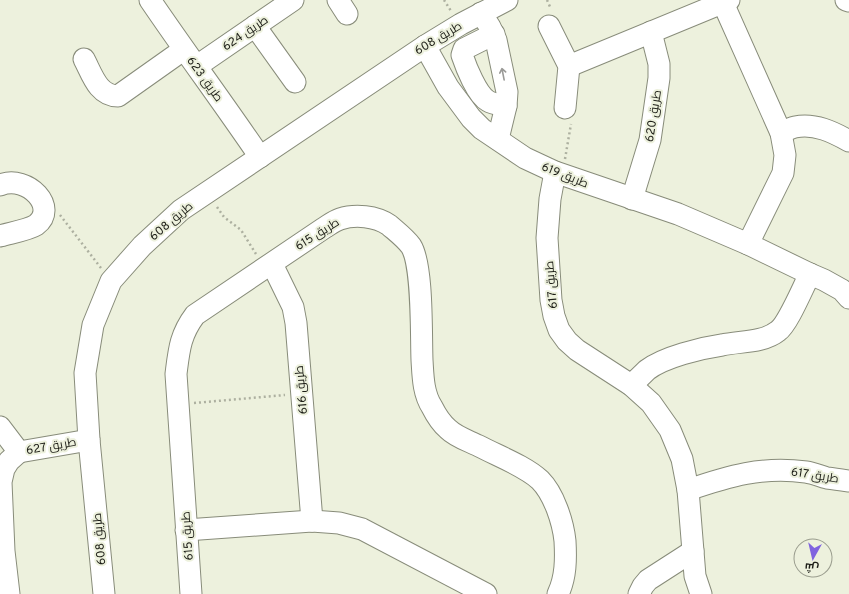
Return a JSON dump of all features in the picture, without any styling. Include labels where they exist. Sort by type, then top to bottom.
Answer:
[{"type":"street","name":"طريق 623","points":[[150,0],[183,50],[196,66],[260,157]]},
{"type":"street","name":"طريق 624","points":[[196,66],[293,0]]},
{"type":"street","name":"طريق 608","points":[[104,594],[84,373],[94,325],[112,281],[142,246],[181,210],[425,46],[481,13],[507,0]]},
{"type":"street","points":[[569,66],[726,1],[781,133],[785,155],[783,173],[748,244]]},
{"type":"street","points":[[481,13],[494,34],[507,92],[506,106],[498,139]]},
{"type":"street","points":[[254,26],[295,82]]},
{"type":"street","points":[[549,26],[569,66],[564,108]]},
{"type":"street","name":"طريق 620","points":[[632,199],[650,140],[659,78],[659,64],[651,32]]},
{"type":"street","points":[[494,34],[464,49],[462,55],[478,91],[483,97],[488,101],[506,106]]},
{"type":"street","name":"طريق 619","points":[[425,46],[448,87],[471,118],[482,129],[525,158],[555,172],[678,214],[748,244],[824,280],[842,290],[849,298]]},
{"type":"street","points":[[84,59],[100,89],[108,94],[118,96],[183,50]]},
{"type":"street","points":[[781,133],[795,127],[809,126],[829,131],[849,141]]},
{"type":"street","name":"طريق 617","points":[[555,172],[550,199],[547,238],[551,300],[554,316],[559,330],[567,341],[577,350],[631,385],[651,403],[670,430],[682,459],[688,490],[695,576],[701,594]]},
{"type":"street","points":[[0,185],[7,182],[25,185],[35,192],[42,202],[44,212],[36,224],[0,236]]},
{"type":"street","name":"طريق 615","points":[[191,594],[176,374],[180,344],[187,326],[195,315],[324,228],[339,219],[368,217],[382,220],[401,235],[411,247],[416,262],[419,289],[423,380],[428,402],[440,421],[448,430],[458,436],[519,466],[540,481],[555,504],[564,530],[566,563],[562,586],[558,594]]},
{"type":"street","name":"طريق 616","points":[[268,266],[292,307],[296,323],[312,521]]},
{"type":"street","points":[[631,385],[648,370],[666,360],[722,344],[749,341],[770,336],[779,330],[786,321],[810,274]]},
{"type":"street","name":"طريق 627","points":[[0,427],[20,452],[89,440]]},
{"type":"street","points":[[8,594],[2,551],[1,482],[4,469],[9,461],[20,452]]},
{"type":"street","name":"طريق 617","points":[[688,490],[716,480],[745,473],[775,470],[807,472],[827,478],[849,480]]},
{"type":"street","points":[[186,530],[312,521],[339,523],[362,529],[478,592]]},
{"type":"street","points":[[639,594],[642,586],[648,580],[693,552]]},
{"type":"path","points":[[207,193],[224,217],[241,230],[268,266]]},
{"type":"path","points":[[42,202],[51,206],[58,212],[112,281]]},
{"type":"path","points":[[178,405],[301,393]]}]
